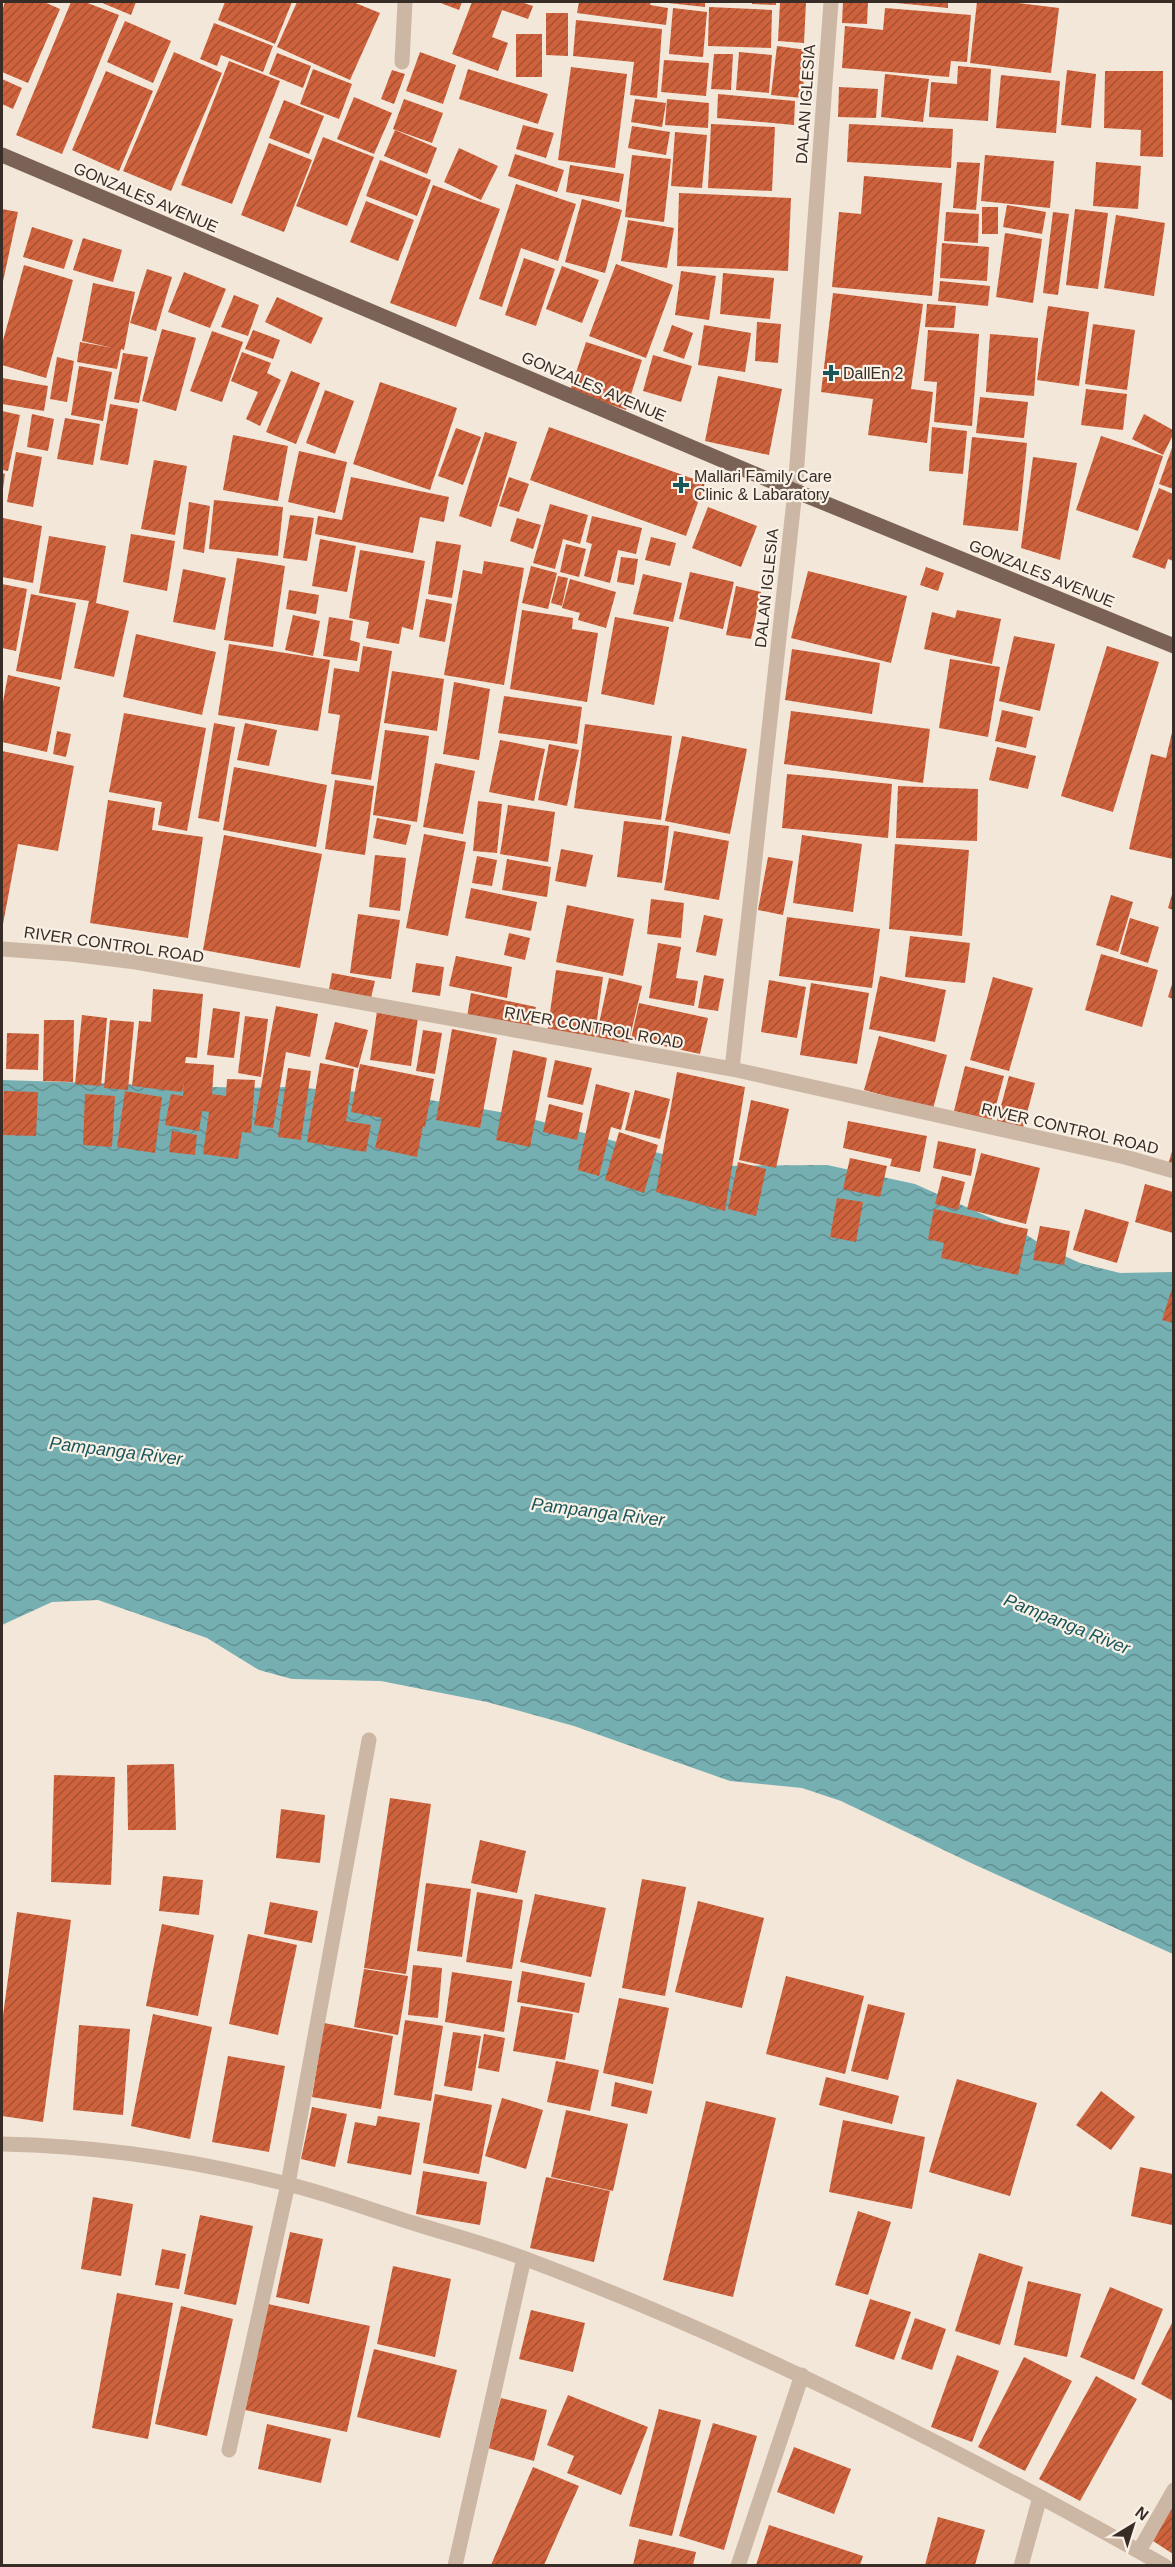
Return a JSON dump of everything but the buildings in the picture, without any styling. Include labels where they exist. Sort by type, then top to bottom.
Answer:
[{"type":"main road","name":"GONZALES AVENUE","points":[[2,155],[795,491],[1173,646]]},
{"type":"street","points":[[402,62],[405,2]]},
{"type":"street","name":"DALAN IGLESIA","points":[[732,1069],[795,491],[831,2]]},
{"type":"street","name":"RIVER CONTROL ROAD","points":[[2,949],[136,962],[732,1069],[1125,1157],[1173,1171]]},
{"type":"street","points":[[229,2450],[288,2184],[369,1740]]},
{"type":"street","points":[[2,2144],[148,2156],[288,2184],[524,2258],[668,2316],[802,2375],[1040,2497],[1165,2565]]},
{"type":"street","points":[[455,2565],[524,2258]]},
{"type":"street","points":[[738,2565],[802,2375]]},
{"type":"street","points":[[1139,2551],[1173,2490]]},
{"type":"street","points":[[1022,2565],[1040,2497]]},
{"type":"water","name":"Pampanga River","points":[[2,1080],[246,1088],[289,1087],[401,1095],[517,1115],[696,1163],[720,1166],[827,1165],[915,1184],[1022,1232],[1047,1248],[1080,1263],[1120,1273],[1173,1272],[1173,1954],[971,1863],[841,1801],[802,1788],[730,1781],[574,1726],[487,1702],[381,1681],[292,1679],[259,1670],[207,1638],[98,1600],[52,1602],[2,1625]]},
{"type":"place","name":"DallEn 2","points":[[831,373]]},
{"type":"place","name":"Mallari Family Care Clinic & Labaratory","points":[[681,485]]}]
